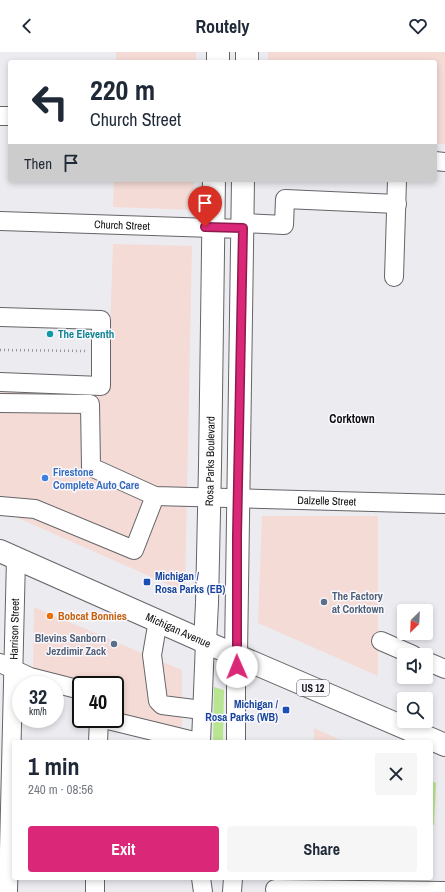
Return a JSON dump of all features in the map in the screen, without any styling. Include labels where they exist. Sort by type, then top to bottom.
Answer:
[{"type":"main road","name":"Rosa Parks Boulevard","points":[[205,642],[209,535],[215,228],[214,182]]},
{"type":"main road","points":[[236,655],[243,182]]},
{"type":"main road","points":[[209,535],[237,536]]},
{"type":"main road","name":"Michigan Avenue","points":[[8,555],[205,642],[445,745]]},
{"type":"street","points":[[394,277],[398,182]]},
{"type":"street","name":"Church Street","points":[[0,222],[215,228],[284,225],[285,199],[397,204]]},
{"type":"street","points":[[0,317],[101,320],[101,386],[0,382]]},
{"type":"street","points":[[0,402],[90,404],[91,467],[155,496],[134,550],[35,509],[0,506]]},
{"type":"street","name":"Dalzelle Street","points":[[155,496],[445,504]]},
{"type":"street","name":"Harrison Street","points":[[8,555],[7,666],[12,684]]},
{"type":"street","points":[[158,620],[152,655],[158,701],[162,705],[202,710]]},
{"type":"street","points":[[381,641],[397,648]]},
{"type":"street","name":"Rosa Parks Boulevard","points":[[200,740],[205,642]]},
{"type":"street","points":[[236,655],[236,740]]},
{"type":"street","points":[[433,663],[445,669]]},
{"type":"street","points":[[7,666],[30,677],[72,688]]},
{"type":"street","points":[[124,724],[192,740]]},
{"type":"street","name":"Harrison Street","points":[[14,740],[15,728]]},
{"type":"street","points":[[98,740],[99,728]]},
{"type":"street","name":"Harrison Street","points":[[8,892],[8,809],[12,762]]},
{"type":"street","points":[[95,880],[95,892]]},
{"type":"street","points":[[201,880],[203,892]]},
{"type":"street","points":[[232,892],[233,880]]},
{"type":"street","points":[[275,886],[445,891]]},
{"type":"path","points":[[0,350],[101,352]]},
{"type":"shaded area","points":[[116,52],[196,52],[196,60],[116,60]]},
{"type":"shaded area","points":[[268,52],[445,52],[445,144],[437,144],[437,60],[268,60]]},
{"type":"shaded area","points":[[114,182],[194,182],[193,210],[113,207]]},
{"type":"shaded area","points":[[113,244],[192,246],[185,590],[183,591],[0,510],[0,387],[108,389]]},
{"type":"shaded area","points":[[262,516],[378,516],[378,676],[258,623]]},
{"type":"shaded area","points":[[34,607],[182,670],[182,731],[124,717],[124,676],[72,676],[72,683],[64,681],[64,676],[42,676],[33,674]]},
{"type":"shaded area","points":[[314,728],[341,740],[314,740]]},
{"type":"green space","points":[[214,687],[224,690],[223,740],[213,740]]},
{"type":"green space","points":[[433,782],[436,783],[433,825]]},
{"type":"place","name":"The Eleventh","points":[[50,334]]},
{"type":"place","name":"Firestone Complete Auto Care","points":[[45,478]]},
{"type":"place","name":"Michigan / Rosa Parks (EB)","points":[[147,582]]},
{"type":"place","name":"The Factory at Corktown","points":[[324,602]]},
{"type":"place","name":"Bobcat Bonnies","points":[[50,616]]},
{"type":"place","name":"Blevins Sanborn Jezdimir Zack","points":[[114,644]]},
{"type":"place","name":"Michigan / Rosa Parks (WB)","points":[[286,710]]},
{"type":"district","name":"Corktown","points":[[352,419]]},
{"type":"route","points":[[205,227],[243,228],[237,536],[237,667]]}]
